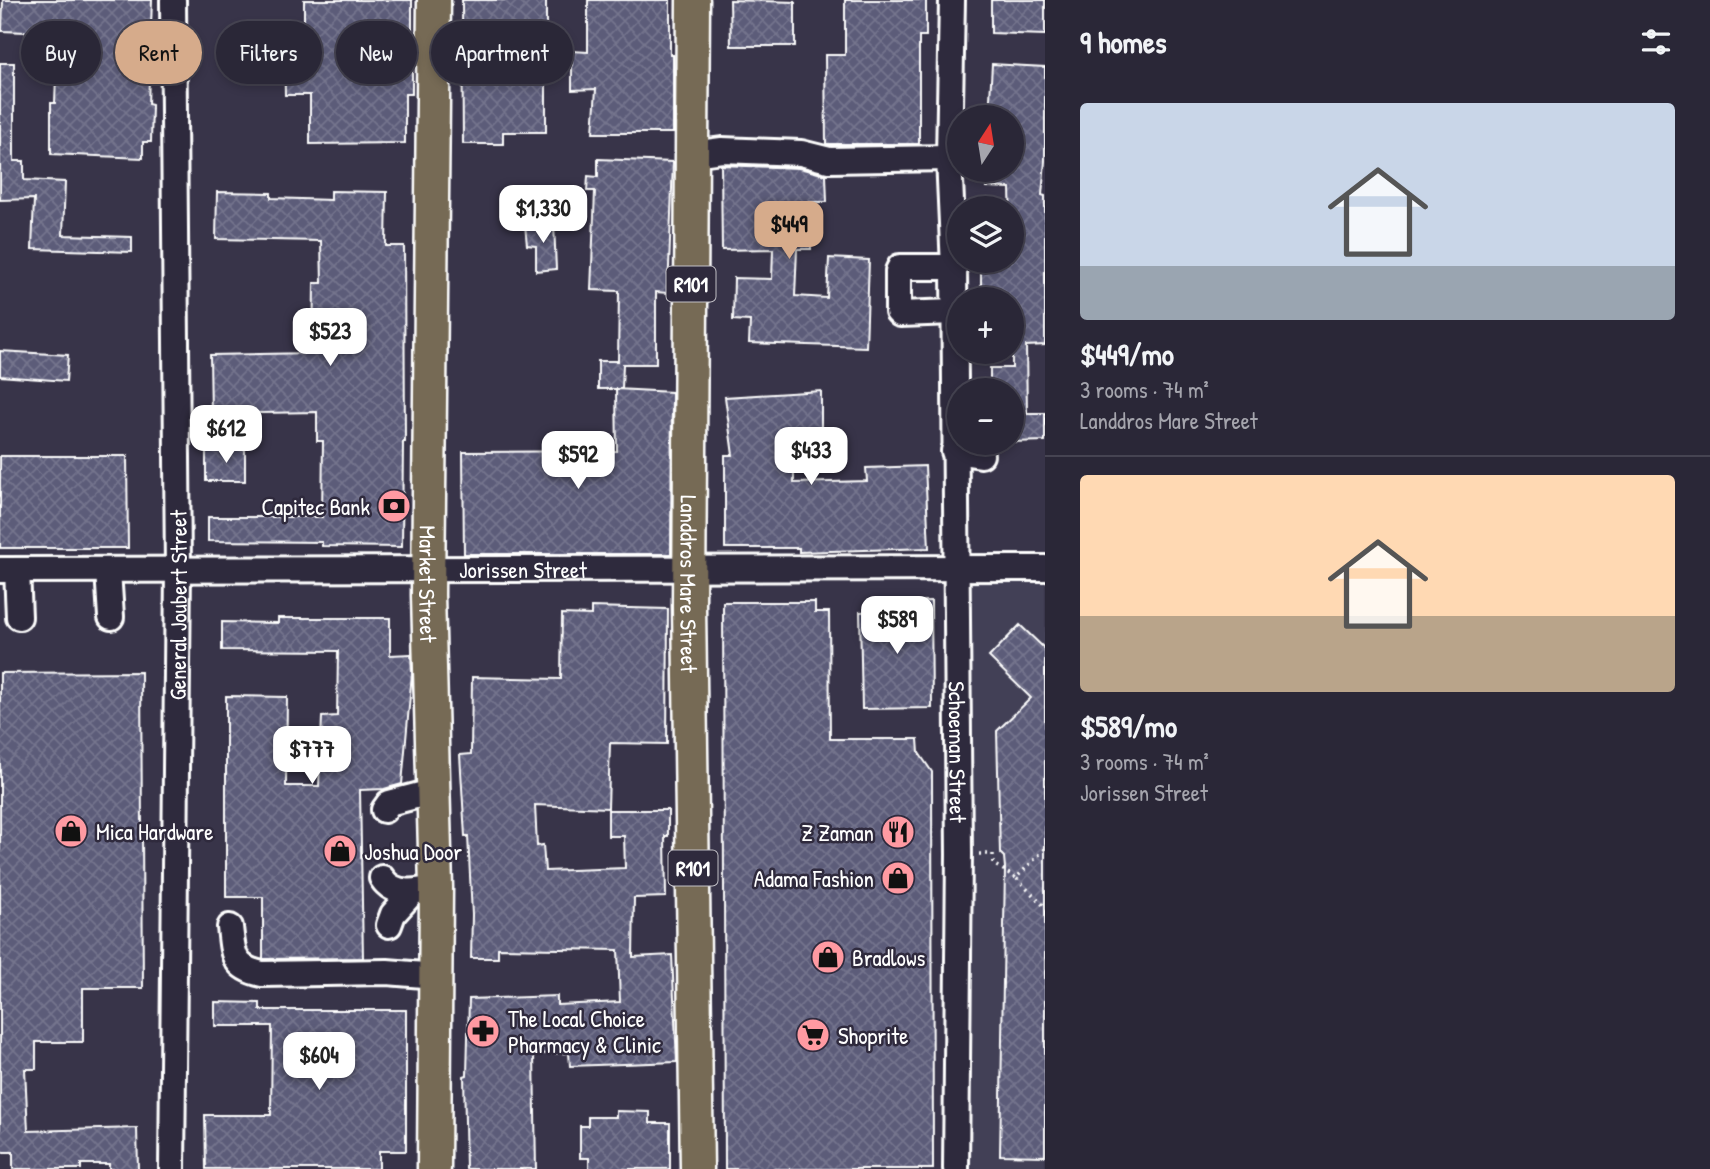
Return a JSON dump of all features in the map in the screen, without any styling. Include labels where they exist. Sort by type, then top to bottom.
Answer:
[{"type":"main road","name":"Market Street","points":[[434,0],[429,568],[435,791],[424,890],[436,976],[434,1169]]},
{"type":"main road","name":"Landdros Mare Street","points":[[693,0],[690,568],[697,1169]]},
{"type":"street","name":"General Joubert Street","points":[[172,1169],[178,570],[173,0]]},
{"type":"street","name":"Schoeman Street","points":[[950,105],[951,0]]},
{"type":"street","points":[[692,154],[723,150],[801,153],[829,160],[947,158]]},
{"type":"street","points":[[947,267],[901,267],[898,271],[898,312],[947,312]]},
{"type":"street","name":"Schoeman Street","points":[[954,455],[959,854],[956,1169]]},
{"type":"street","name":"Jorissen Street","points":[[9,570],[1045,568]]},
{"type":"street","points":[[9,570],[19,617]]},
{"type":"street","points":[[108,570],[111,617]]},
{"type":"street","points":[[384,810],[389,803],[435,791]]},
{"type":"street","points":[[382,878],[393,888],[424,890]]},
{"type":"street","points":[[389,925],[393,914],[424,890]]},
{"type":"street","points":[[230,927],[232,950],[241,967],[249,972],[387,972],[436,976]]},
{"type":"path","points":[[1016,878],[1045,849]]},
{"type":"path","points":[[993,853],[993,864],[1016,878],[1045,907]]},
{"type":"shaded area","points":[[1045,574],[1045,1169],[954,1169],[960,575]]},
{"type":"building","points":[[3,0],[152,0],[151,21],[115,21],[115,84],[149,84],[148,104],[152,105],[151,142],[143,142],[143,158],[51,154],[51,103],[55,103],[56,84],[101,84],[101,21],[21,21],[21,32],[2,31]]},
{"type":"building","points":[[304,0],[412,0],[412,21],[336,21],[336,84],[412,84],[412,94],[405,94],[405,143],[310,144],[310,95],[285,95],[285,84],[322,84],[322,21],[304,21]]},
{"type":"building","points":[[462,0],[546,0],[546,21],[462,21]]},
{"type":"building","points":[[588,0],[670,0],[673,133],[593,133],[596,89],[572,90],[573,51],[588,52]]},
{"type":"building","points":[[730,0],[795,2],[795,46],[731,46]]},
{"type":"building","points":[[845,0],[926,0],[926,36],[919,36],[919,144],[826,144],[825,55],[845,55]]},
{"type":"building","points":[[991,0],[1045,0],[1045,35],[991,33]]},
{"type":"building","points":[[0,63],[14,63],[14,161],[24,161],[24,180],[65,182],[63,235],[132,237],[132,252],[32,249],[34,199],[0,200]]},
{"type":"building","points":[[992,64],[1045,67],[1045,161],[1042,195],[1045,196],[1045,345],[1026,346],[1027,413],[1045,413],[1045,441],[1024,442],[1024,378],[990,378],[990,368],[1012,368],[1012,364],[1024,364],[1024,287],[981,287],[981,273],[1024,273],[1024,196],[1010,196],[1010,188],[986,187],[986,182],[1024,182],[1024,105],[990,105]]},
{"type":"building","points":[[463,84],[546,84],[546,132],[503,132],[503,144],[463,144]]},
{"type":"building","points":[[598,159],[673,162],[668,293],[656,292],[656,364],[623,364],[622,389],[598,389],[598,361],[618,361],[619,291],[591,290],[595,191],[587,191],[588,176],[598,177]]},
{"type":"building","points":[[721,165],[799,168],[826,175],[827,202],[810,202],[811,249],[797,249],[795,296],[827,298],[829,258],[869,260],[866,347],[749,343],[750,321],[733,320],[734,278],[772,279],[773,249],[722,250]]},
{"type":"building","points":[[331,191],[387,192],[386,246],[404,246],[405,442],[402,547],[322,546],[322,542],[208,541],[208,517],[322,517],[323,441],[317,441],[317,412],[211,414],[210,355],[313,353],[314,283],[322,283],[321,241],[216,239],[217,192],[271,193],[271,198],[331,200]]},
{"type":"building","points":[[554,224],[556,269],[536,271],[536,246],[527,245],[525,225]]},
{"type":"building","points":[[0,351],[68,355],[66,381],[0,376]]},
{"type":"building","points":[[616,389],[672,392],[671,554],[464,554],[463,452],[617,451]]},
{"type":"building","points":[[821,391],[821,439],[794,439],[794,483],[867,481],[866,468],[925,466],[929,548],[799,552],[799,548],[725,548],[725,455],[733,455],[725,397]]},
{"type":"building","points":[[245,449],[245,481],[206,481],[206,450]]},
{"type":"building","points":[[0,456],[127,456],[128,548],[0,548]]},
{"type":"building","points":[[931,601],[932,708],[862,709],[860,612],[877,611],[877,602]]},
{"type":"building","points":[[723,602],[815,602],[815,612],[829,612],[830,739],[918,739],[919,753],[932,772],[933,1169],[725,1169]]},
{"type":"building","points":[[591,607],[668,609],[667,744],[610,743],[608,808],[535,805],[537,846],[543,845],[545,871],[625,868],[624,836],[608,836],[608,810],[668,810],[668,836],[665,836],[666,897],[634,898],[633,957],[672,955],[677,1062],[570,1066],[569,1053],[534,1054],[536,1169],[466,1169],[464,1076],[467,1075],[469,999],[557,996],[557,1005],[620,1002],[618,950],[498,948],[498,958],[471,958],[468,836],[465,836],[460,755],[471,754],[472,677],[561,679],[562,614],[591,615]]},
{"type":"building","points":[[278,618],[390,618],[390,655],[411,654],[412,673],[402,784],[384,789],[360,790],[363,958],[263,959],[263,897],[226,897],[226,696],[287,697],[286,786],[319,786],[322,717],[337,716],[338,651],[222,650],[222,622],[278,623]]},
{"type":"building","points":[[1020,625],[1045,649],[1045,1156],[1000,1155],[1005,868],[1004,857],[1000,853],[997,731],[1031,698],[989,657]]},
{"type":"building","name":"Mica Hardware","points":[[141,672],[143,988],[83,988],[83,1042],[36,1042],[36,1069],[25,1069],[28,1131],[137,1128],[138,1169],[109,1169],[109,1164],[81,1164],[81,1169],[13,1169],[13,1152],[0,1152],[0,673]]},
{"type":"building","points":[[215,1002],[260,1003],[260,1010],[406,1010],[406,1151],[379,1151],[379,1169],[206,1169],[205,1115],[271,1115],[272,1026],[215,1026]]},
{"type":"building","points":[[616,1111],[650,1112],[650,1123],[670,1123],[670,1169],[589,1169],[589,1158],[580,1158],[580,1126],[588,1126],[588,1117],[616,1117]]},
{"type":"place","name":"Capitec Bank","points":[[394,506]]},
{"type":"place","name":"Mica Hardware","points":[[71,831]]},
{"type":"place","name":"Z Zaman","points":[[898,832]]},
{"type":"place","name":"Joshua Door","points":[[340,851]]},
{"type":"place","name":"Adama Fashion","points":[[898,878]]},
{"type":"place","name":"Bradlows","points":[[828,957]]},
{"type":"place","name":"The Local Choice Pharmacy & Clinic","points":[[483,1031]]},
{"type":"place","name":"Shoprite","points":[[813,1035]]}]
